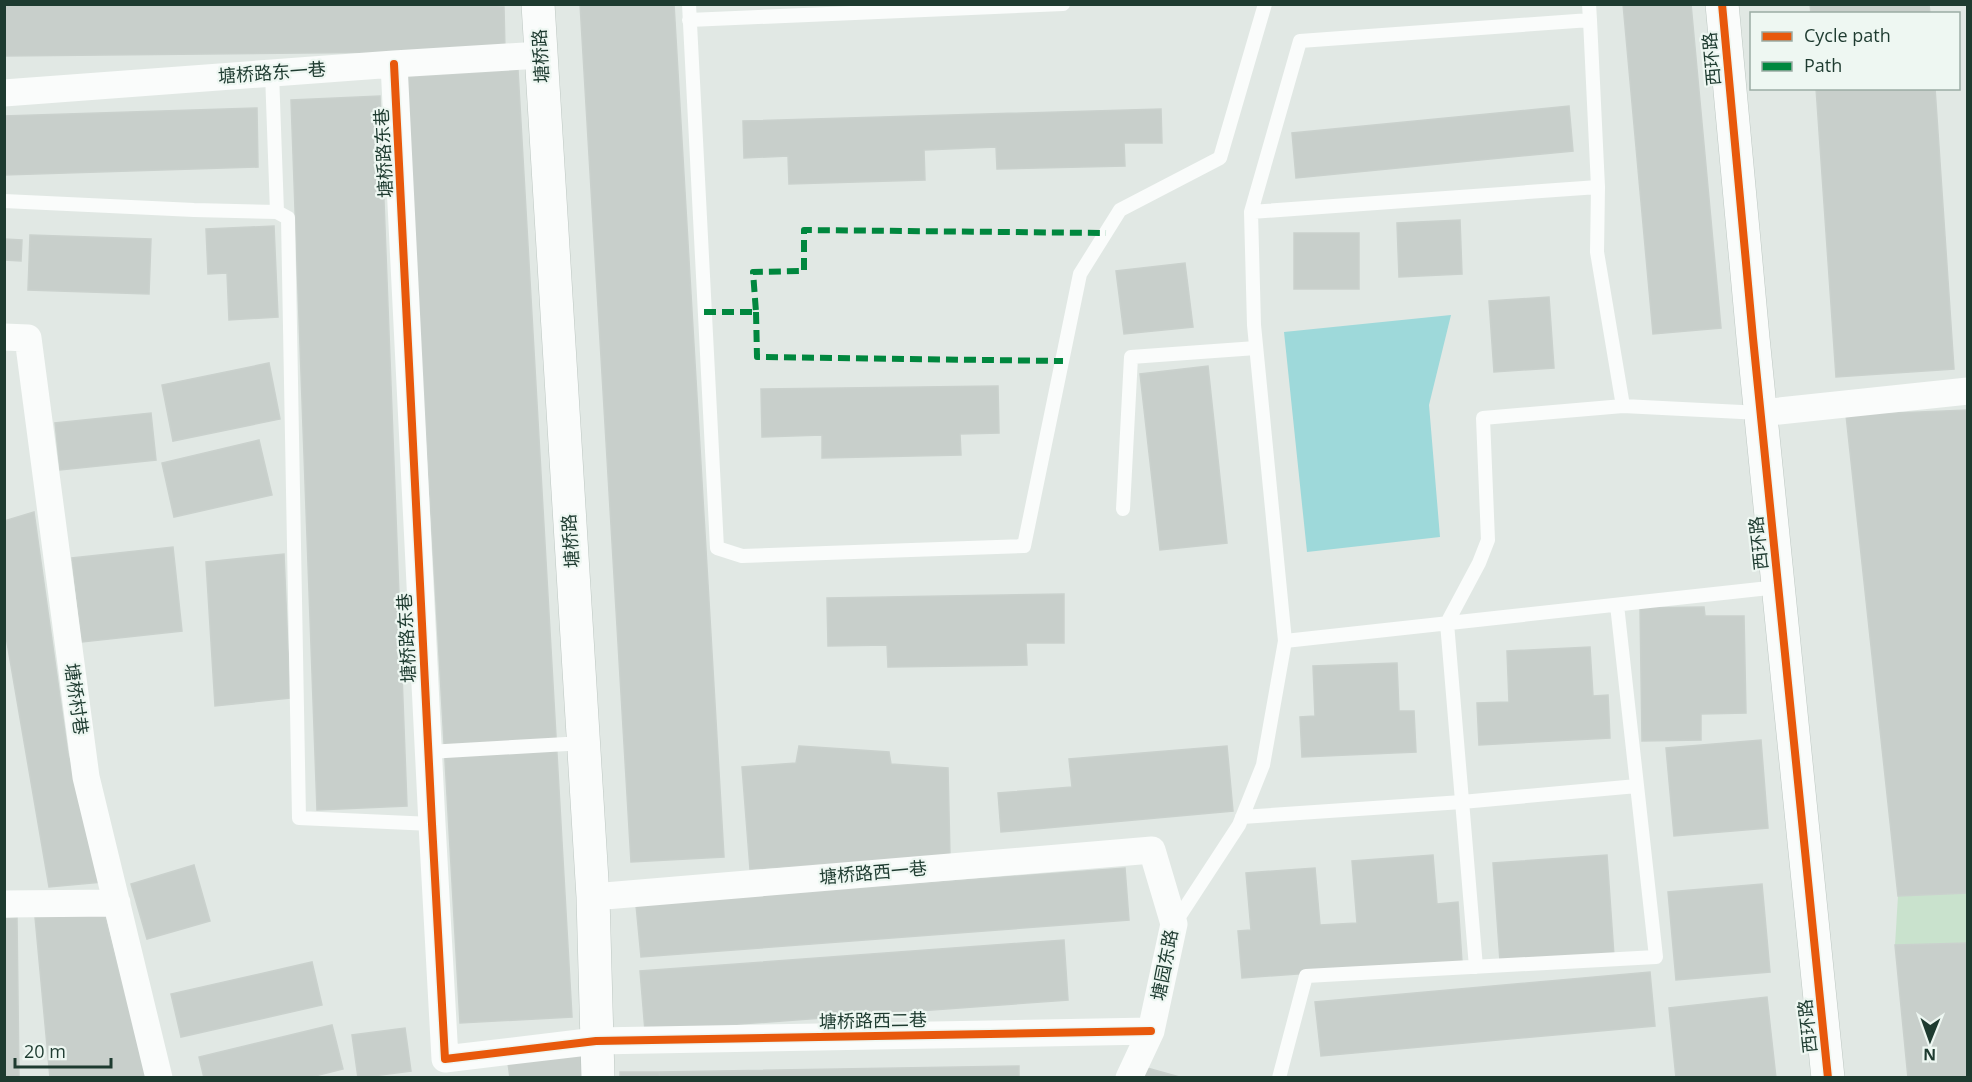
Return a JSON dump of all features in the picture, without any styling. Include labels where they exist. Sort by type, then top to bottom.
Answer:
[{"type":"street","name":"塘桥路","points":[[538,4],[593,897],[598,1077]]},
{"type":"street","name":"西环路","points":[[1722,4],[1828,1077]]},
{"type":"street","name":"塘桥路东一巷","points":[[4,93],[394,64],[540,56]]},
{"type":"street","name":"塘桥路东巷","points":[[394,64],[428,752],[446,1059],[596,1041]]},
{"type":"street","name":"塘桥村巷","points":[[4,337],[28,338],[86,777],[159,1077]]},
{"type":"street","points":[[1761,413],[1968,391]]},
{"type":"street","name":"塘桥路西一巷","points":[[593,897],[1152,850]]},
{"type":"street","name":"塘园东路","points":[[1129,1077],[1151,1031],[1174,924],[1152,850]]},
{"type":"street","points":[[4,904],[117,903]]},
{"type":"street","name":"塘桥路西二巷","points":[[596,1041],[1151,1031]]},
{"type":"lane","points":[[689,4],[717,548],[742,556],[1024,546],[1080,274],[1120,210],[1220,158],[1265,4]]},
{"type":"lane","points":[[689,20],[1063,4]]},
{"type":"lane","points":[[1589,4],[1598,187],[1597,252],[1623,406]]},
{"type":"lane","points":[[1174,924],[1242,817],[1263,765],[1285,641],[1254,325],[1251,212],[1300,41],[1590,20]]},
{"type":"lane","points":[[272,73],[277,212]]},
{"type":"lane","points":[[1251,212],[1598,187]]},
{"type":"lane","points":[[4,201],[277,212],[288,218],[299,818],[432,824]]},
{"type":"lane","points":[[1123,509],[1131,357],[1256,348]]},
{"type":"lane","points":[[1476,967],[1447,623],[1479,563],[1488,540],[1483,418],[1623,406],[1761,413]]},
{"type":"lane","points":[[1285,641],[1778,587]]},
{"type":"lane","points":[[1279,1077],[1306,976],[1656,957],[1617,604]]},
{"type":"lane","points":[[428,752],[584,743]]},
{"type":"lane","points":[[1242,817],[1462,802],[1637,786]]},
{"type":"green space","points":[[1967,893],[1967,943],[1895,945],[1898,896]]},
{"type":"water","points":[[1451,315],[1429,405],[1440,537],[1307,552],[1284,332]]},
{"type":"building","points":[[32,4],[391,4],[504,7],[505,51],[4,56],[4,7]]},
{"type":"building","points":[[580,4],[674,4],[724,857],[631,862]]},
{"type":"building","points":[[1623,4],[1691,4],[1721,328],[1653,334]]},
{"type":"building","points":[[1810,4],[1929,4],[1930,12],[1811,12]]},
{"type":"building","points":[[518,70],[572,1017],[460,1023],[406,77]]},
{"type":"building","points":[[1816,90],[1935,90],[1954,369],[1836,377]]},
{"type":"building","points":[[380,96],[407,806],[317,810],[291,100]]},
{"type":"building","points":[[1569,106],[1573,151],[1296,178],[1292,133]]},
{"type":"building","points":[[257,108],[258,167],[4,175],[4,116]]},
{"type":"building","points":[[1161,109],[1162,143],[1124,143],[1125,166],[997,169],[996,147],[924,150],[925,180],[789,184],[788,156],[744,158],[743,121]]},
{"type":"building","points":[[1460,220],[1462,274],[1399,277],[1397,223]]},
{"type":"building","points":[[274,226],[278,317],[229,320],[227,273],[208,274],[206,229]]},
{"type":"building","points":[[1294,233],[1359,233],[1359,289],[1294,289]]},
{"type":"building","points":[[30,235],[151,239],[149,294],[28,290]]},
{"type":"building","points":[[4,239],[22,240],[21,261],[4,260]]},
{"type":"building","points":[[1185,263],[1193,327],[1124,334],[1116,271]]},
{"type":"building","points":[[1549,297],[1554,368],[1494,372],[1489,301]]},
{"type":"building","points":[[269,363],[280,419],[173,441],[162,385]]},
{"type":"building","points":[[1208,366],[1227,543],[1160,550],[1140,374]]},
{"type":"building","points":[[998,386],[999,433],[960,434],[961,455],[822,458],[822,435],[762,437],[761,389]]},
{"type":"building","points":[[1968,410],[1968,893],[1898,896],[1846,415]]},
{"type":"building","points":[[151,413],[156,460],[60,470],[55,423]]},
{"type":"building","points":[[259,440],[272,495],[174,517],[162,463]]},
{"type":"building","points":[[34,512],[68,754],[102,882],[49,887],[4,625],[4,521]]},
{"type":"building","points":[[173,547],[182,631],[82,642],[72,558]]},
{"type":"building","points":[[284,554],[290,698],[215,706],[206,562]]},
{"type":"building","points":[[1064,594],[1064,643],[1026,643],[1027,665],[888,667],[887,645],[828,646],[827,598]]},
{"type":"building","points":[[1704,607],[1705,616],[1744,616],[1746,713],[1701,714],[1701,740],[1642,741],[1640,608]]},
{"type":"building","points":[[1590,647],[1593,696],[1608,695],[1610,738],[1479,745],[1477,703],[1509,702],[1507,651]]},
{"type":"building","points":[[1397,663],[1399,711],[1414,711],[1416,752],[1302,757],[1300,717],[1315,716],[1313,666]]},
{"type":"building","points":[[1761,740],[1768,828],[1674,836],[1666,748]]},
{"type":"building","points":[[799,746],[889,752],[891,764],[948,768],[950,857],[750,869],[742,767],[796,763]]},
{"type":"building","points":[[1227,746],[1233,811],[1001,832],[998,793],[1072,787],[1069,759]]},
{"type":"building","points":[[1433,855],[1437,904],[1458,902],[1462,962],[1242,978],[1238,931],[1251,930],[1246,873],[1315,868],[1320,925],[1357,923],[1352,861]]},
{"type":"building","points":[[1607,855],[1614,956],[1500,961],[1493,863]]},
{"type":"building","points":[[194,865],[210,921],[147,939],[131,884]]},
{"type":"building","points":[[1125,868],[1129,920],[641,957],[636,905]]},
{"type":"building","points":[[1762,884],[1770,972],[1676,980],[1668,892]]},
{"type":"building","points":[[104,912],[146,1078],[50,1078],[35,917]]},
{"type":"building","points":[[17,918],[19,1078],[4,1078],[4,919]]},
{"type":"building","points":[[1064,940],[1068,1000],[645,1031],[640,971]]},
{"type":"building","points":[[1968,943],[1968,1078],[1908,1078],[1895,945]]},
{"type":"building","points":[[312,962],[322,1005],[181,1037],[171,994]]},
{"type":"building","points":[[1650,972],[1655,1026],[1321,1056],[1315,1002]]},
{"type":"building","points":[[1767,997],[1776,1078],[1676,1078],[1669,1008]]},
{"type":"building","points":[[332,1025],[343,1069],[307,1078],[204,1078],[199,1057]]},
{"type":"building","points":[[405,1028],[411,1071],[358,1078],[352,1035]]},
{"type":"building","points":[[585,1054],[587,1078],[510,1078],[508,1063]]},
{"type":"building","points":[[1019,1066],[1019,1078],[660,1078],[659,1072]]},
{"type":"building","points":[[1140,1066],[1183,1078],[1137,1078]]},
{"type":"building","points":[[620,1072],[659,1072],[660,1078],[620,1078]]},
{"type":"marked path","points":[[704,312],[756,312],[753,272],[804,271],[804,230],[1106,233]]},
{"type":"marked path","points":[[756,312],[757,357],[1063,361]]},
{"type":"cycle path","points":[[1722,4],[1753,338],[1828,1078]]},
{"type":"cycle path","points":[[394,64],[445,1059],[596,1041],[1151,1031]]}]
